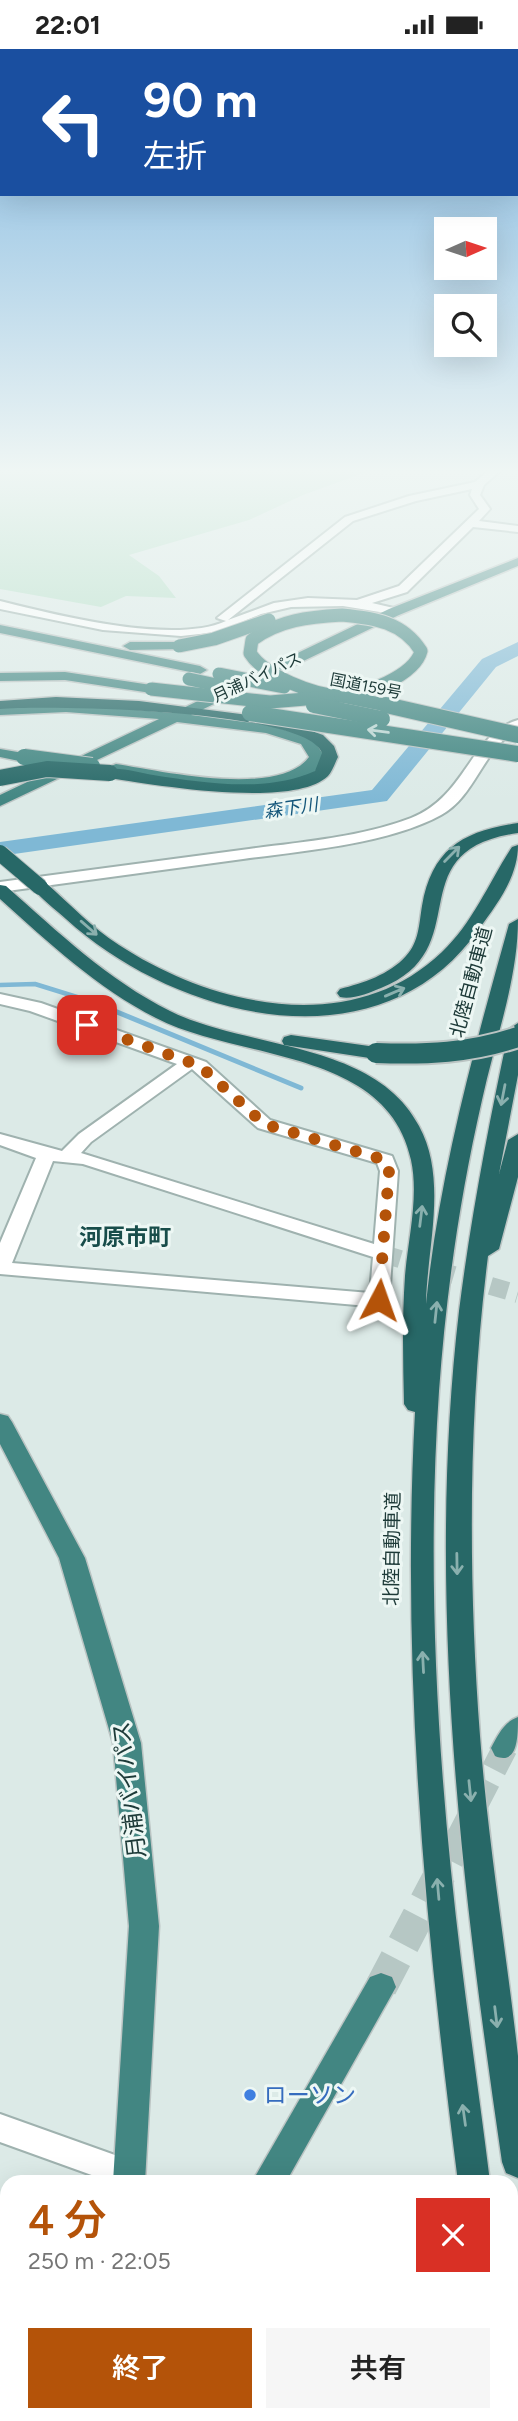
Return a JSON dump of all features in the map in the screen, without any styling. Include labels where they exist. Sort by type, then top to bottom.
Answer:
[{"type":"highway","name":"月浦バイパス","points":[[0,801],[394,612],[469,582]]},
{"type":"highway","points":[[0,626],[114,644],[179,646],[214,639],[288,615],[332,610],[363,613],[402,622],[427,638],[433,651],[432,658],[422,672],[401,685],[338,702],[240,707],[148,692]]},
{"type":"highway","points":[[0,683],[54,681],[235,701],[306,701],[340,696],[348,694],[355,693],[382,685],[403,675],[416,663],[421,650],[410,634],[384,622],[349,616],[307,617],[271,626],[252,641],[250,653],[265,670],[320,691],[340,695],[351,697],[466,722],[518,736]]},
{"type":"highway","name":"国道159号","points":[[0,626],[194,675],[518,745]]},
{"type":"highway","name":"国道159号","points":[[0,641],[518,736]]},
{"type":"highway","points":[[0,677],[65,676],[518,754]]},
{"type":"highway","points":[[0,705],[80,701],[272,723],[310,733],[328,748],[329,764],[320,774],[303,782],[271,788],[228,788],[0,753]]},
{"type":"highway","points":[[0,711],[86,708],[180,714]]},
{"type":"highway","points":[[0,778],[47,769],[113,771]]},
{"type":"highway","points":[[142,965],[265,996],[307,998],[346,993],[379,983],[403,969],[419,951],[435,880],[452,853],[483,835],[518,828]]},
{"type":"highway","points":[[1,854],[111,947],[142,965],[213,997],[253,1007],[319,1010],[385,997],[419,981],[449,956],[483,910],[518,850]]},
{"type":"highway","points":[[3,892],[104,978],[137,1002],[177,1022],[236,1041],[320,1062],[362,1078],[388,1098],[410,1125],[423,1178],[414,1362],[420,1529]]},
{"type":"highway","name":"北陸自動車道","points":[[473,2175],[441,1923],[428,1759],[420,1529],[430,1370],[453,1192],[477,1077],[518,923]]},
{"type":"highway","points":[[104,978],[145,997],[226,1025],[287,1040],[376,1053],[455,1052],[518,1037]]},
{"type":"highway","points":[[518,1028],[484,1193],[471,1286],[462,1383],[457,1516],[459,1638],[467,1762],[482,1911],[518,2162]]},
{"type":"highway","points":[[457,1516],[465,1469],[478,1303],[496,1215],[518,1140]]},
{"type":"highway","name":"月浦バイパス","points":[[0,1422],[72,1557],[117,1700],[127,1743],[144,1926],[129,2175]]},
{"type":"highway","points":[[272,2175],[381,1987]]},
{"type":"street","points":[[210,631],[270,582]]},
{"type":"street","points":[[0,605],[40,615],[138,631],[210,631],[262,610],[289,605],[360,603],[403,589],[411,582]]},
{"type":"street","points":[[360,603],[394,612]]},
{"type":"street","points":[[3,892],[328,843],[415,822],[439,810],[454,797],[498,735],[518,724]]},
{"type":"street","points":[[0,999],[35,1007],[200,1066],[264,1124],[385,1160],[389,1171],[379,1300],[0,1267],[46,1154]]},
{"type":"street","points":[[68,1157],[85,1138],[190,1062]]},
{"type":"street","points":[[0,1139],[46,1154],[85,1159],[383,1254]]},
{"type":"street","points":[[0,2128],[121,2175]]},
{"type":"green space","points":[[0,582],[163,582],[176,598],[126,596],[101,607],[0,589]]},
{"type":"waterway","name":"森下川","points":[[0,849],[379,796],[489,663],[518,648]]},
{"type":"waterway","points":[[0,985],[35,984],[92,1002]]},
{"type":"waterway","points":[[88,1000],[92,1002]]},
{"type":"waterway","points":[[92,1002],[301,1088]]},
{"type":"tunnel","points":[[383,1254],[518,1294]]},
{"type":"tunnel","points":[[459,1837],[505,1748]]},
{"type":"tunnel","points":[[381,1987],[460,1836]]},
{"type":"place","name":"ローソン","points":[[250,2095]]},
{"type":"district","name":"河原市町","points":[[125,1237]]},
{"type":"route","points":[[87,1025],[200,1066],[264,1124],[385,1160],[389,1171],[379,1300]]}]
